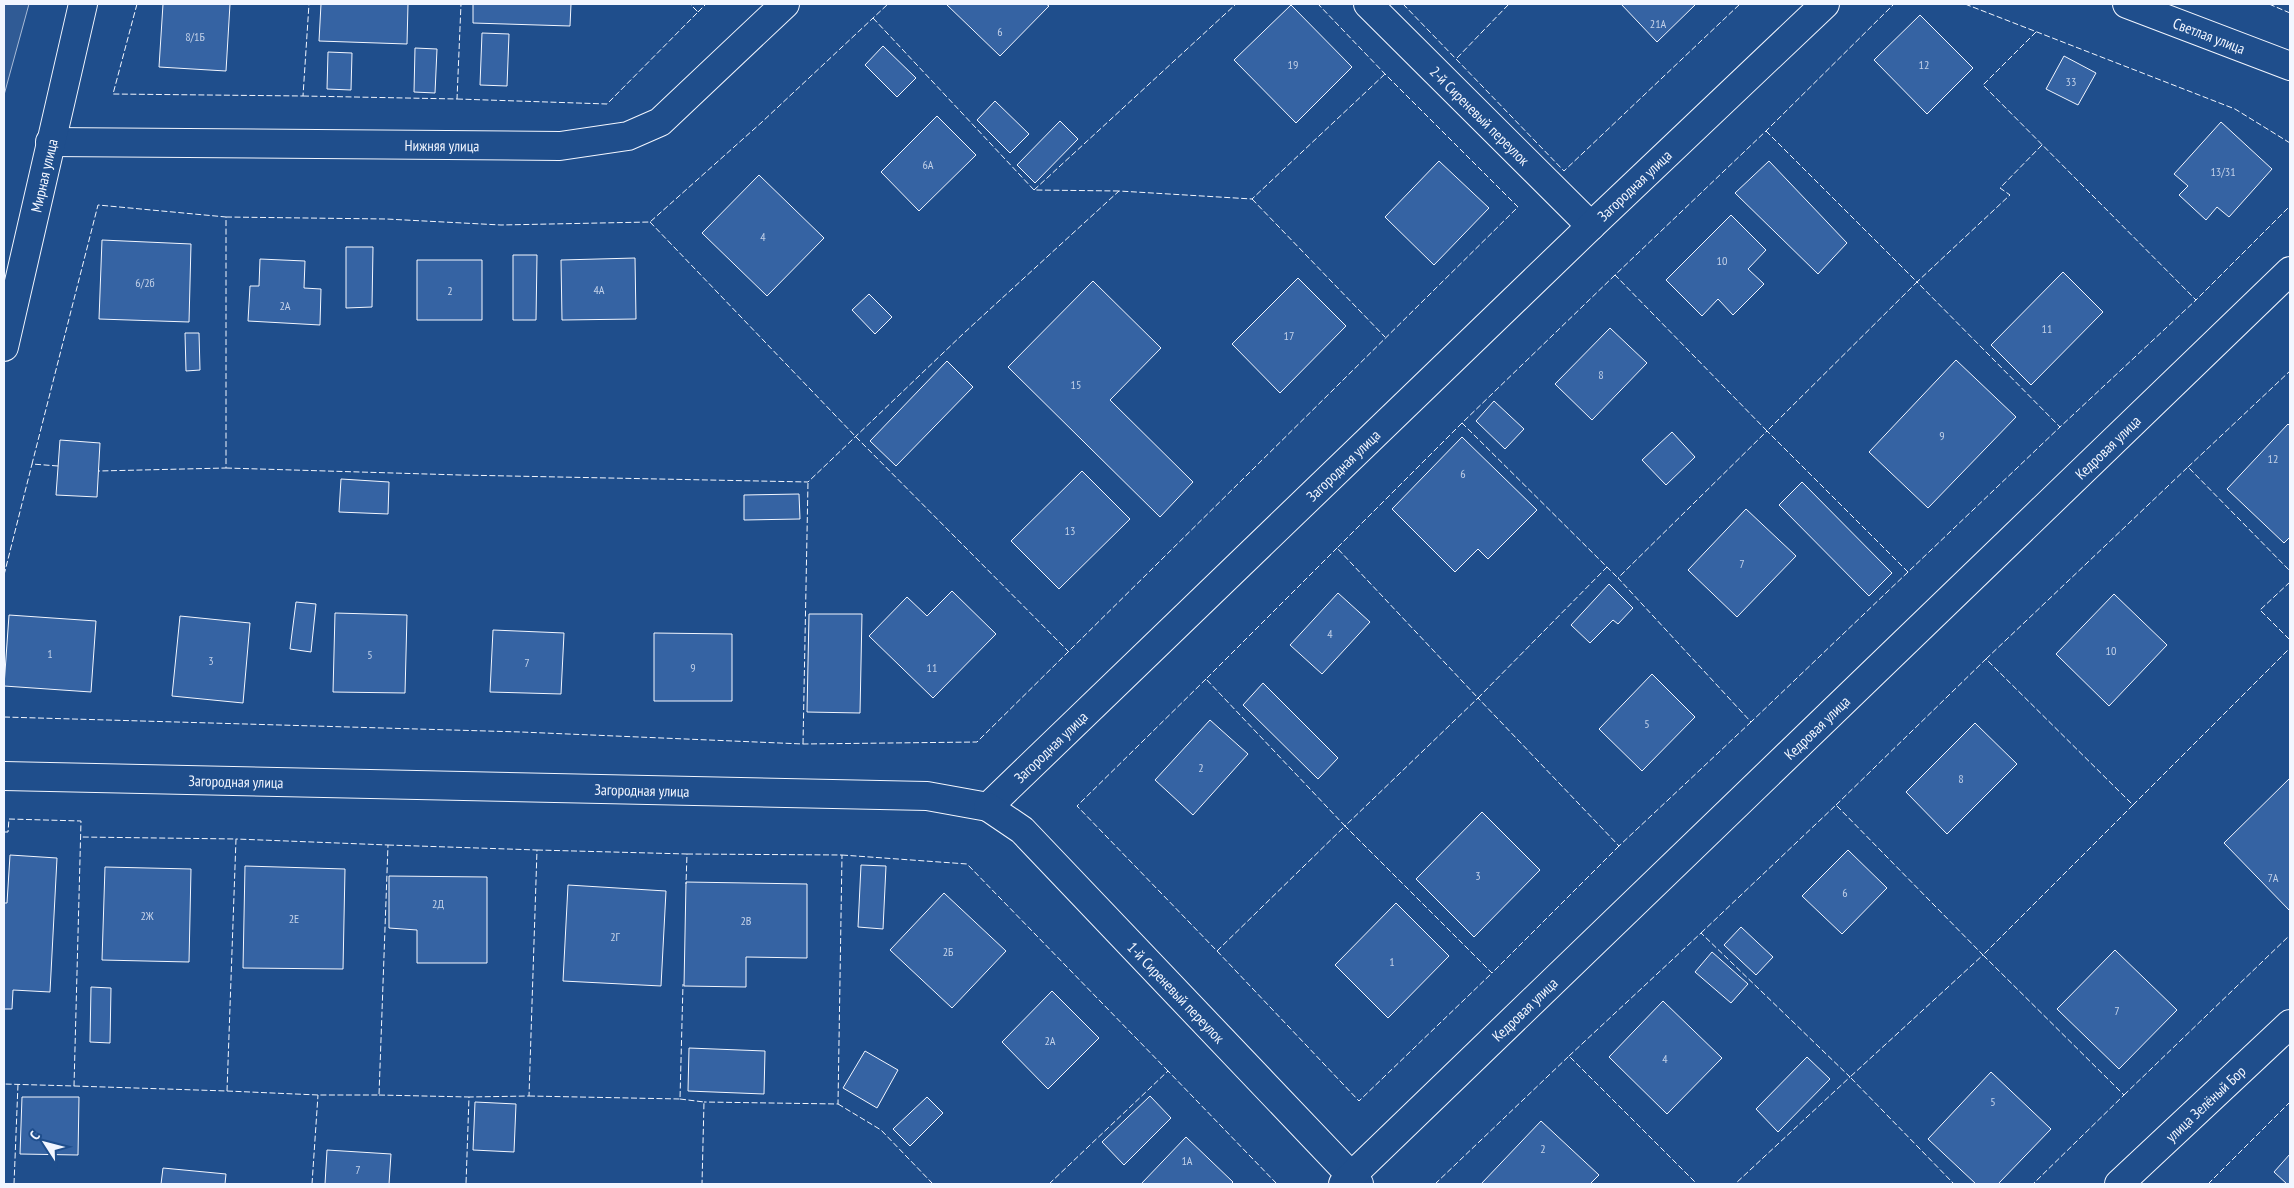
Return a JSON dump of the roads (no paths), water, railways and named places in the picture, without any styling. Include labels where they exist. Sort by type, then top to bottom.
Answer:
[{"type":"street","name":"Мирная улица","points":[[4,347],[83,4]]},
{"type":"street","name":"Нижняя улица","points":[[50,142],[560,146],[628,136],[660,122],[785,4]]},
{"type":"street","name":"2-й Сиреневый переулок","points":[[1368,4],[1591,226]]},
{"type":"street","name":"Загородная улица","points":[[4,776],[927,796],[988,807],[1591,226],[1825,4]]},
{"type":"street","name":"Светлая улица","points":[[2127,4],[2290,66]]},
{"type":"street","name":"Кедровая улица","points":[[1351,1182],[2290,271]]},
{"type":"street","name":"1-й Сиреневый переулок","points":[[988,807],[1022,830],[1351,1182]]},
{"type":"street","name":"улица Зелёный Бор","points":[[2119,1184],[2290,1024]]}]
